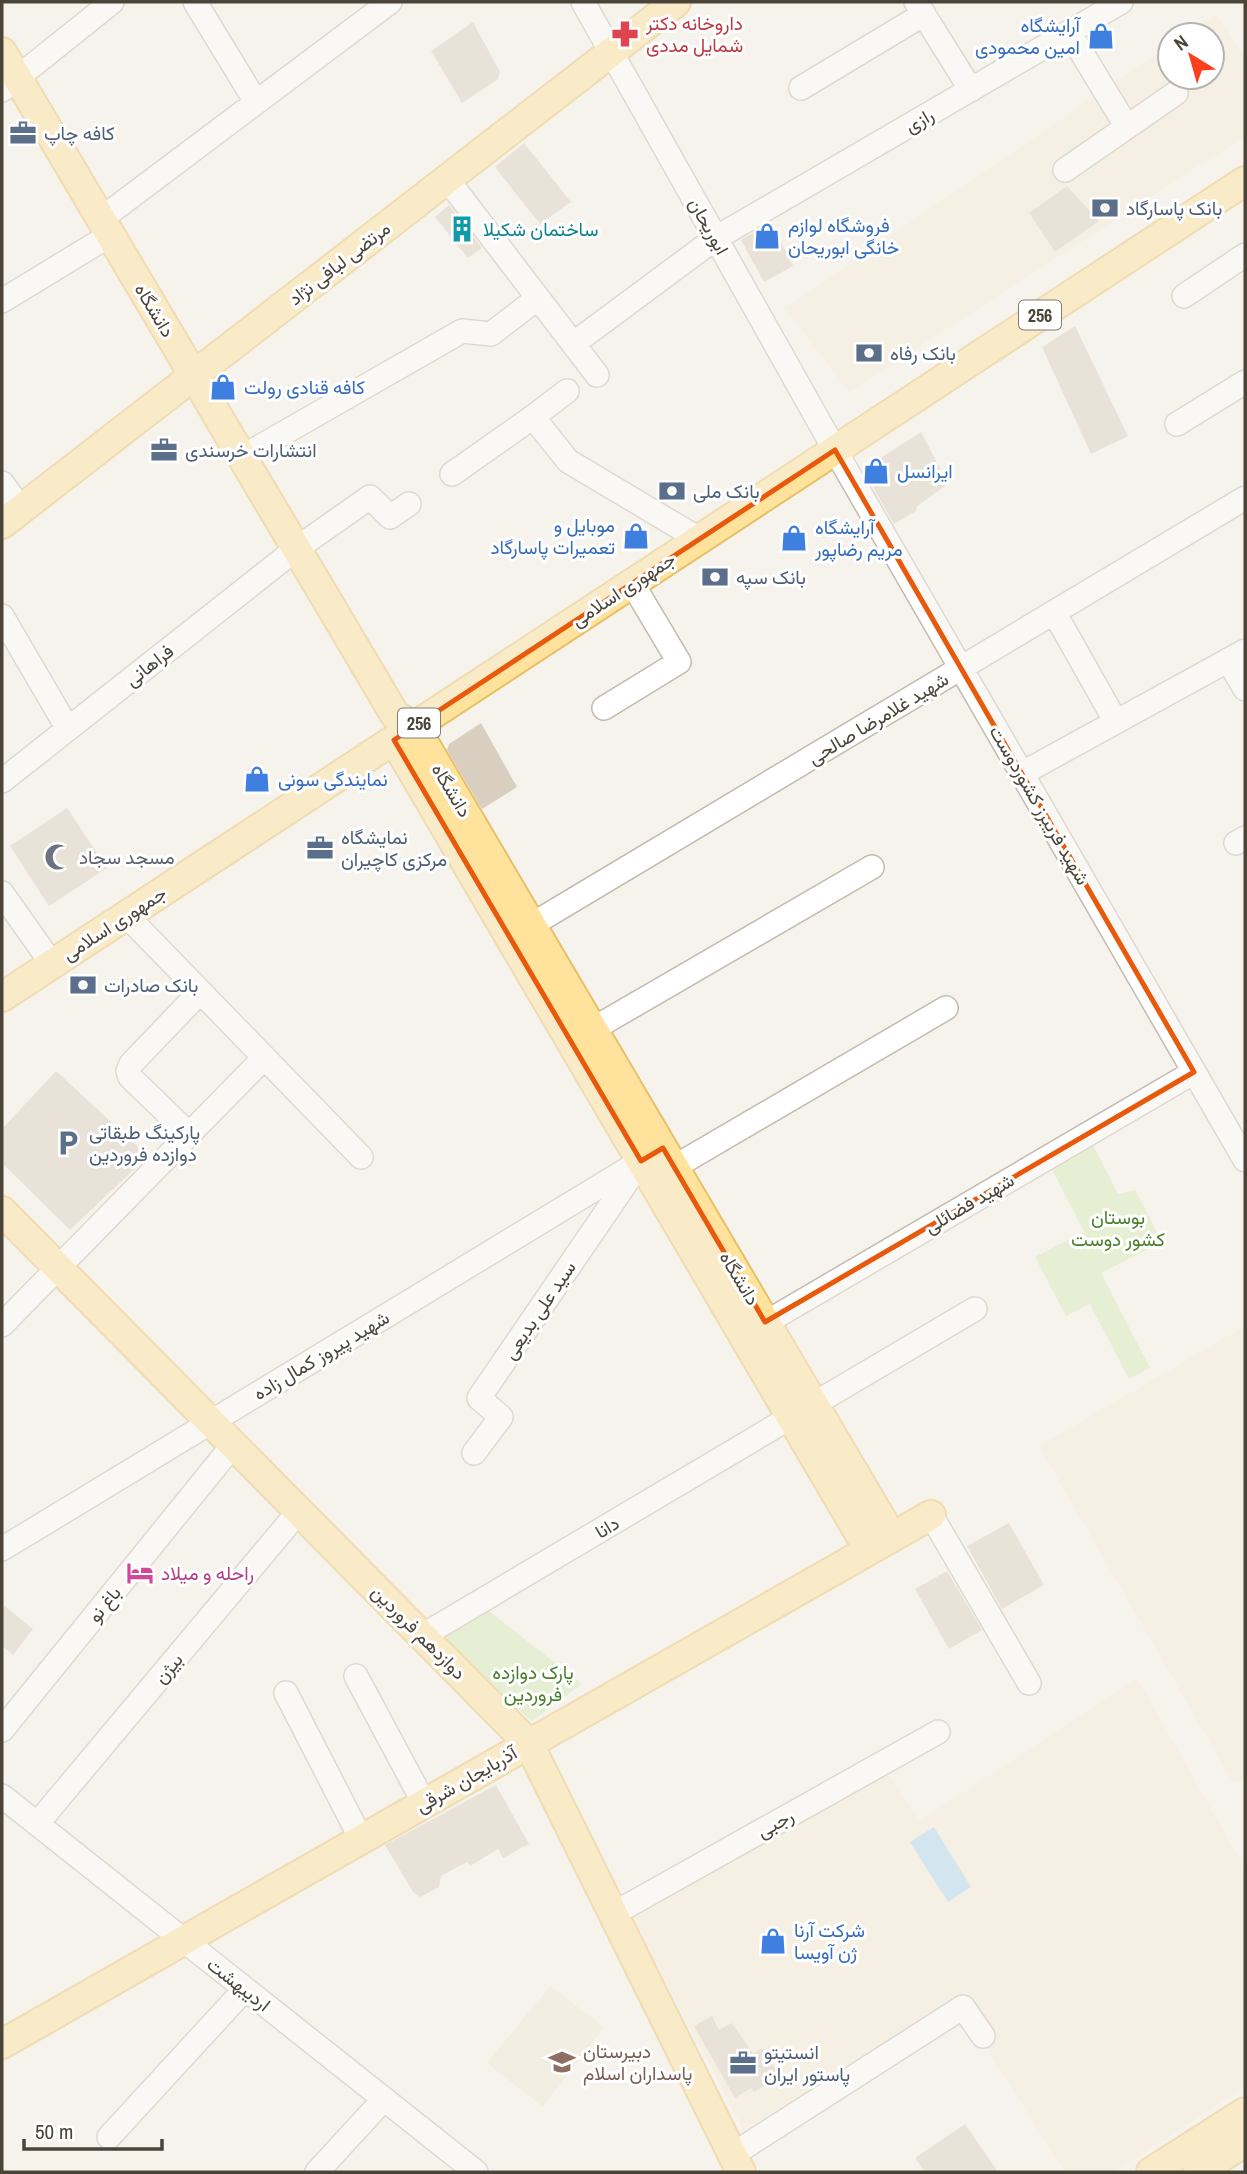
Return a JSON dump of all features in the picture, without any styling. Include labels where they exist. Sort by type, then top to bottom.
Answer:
[{"type":"main road","name":"مرتضی لبافی نژاد","points":[[11,516],[676,2]]},
{"type":"main road","name":"دانشگاه","points":[[2,52],[9,84],[106,227],[881,1543]]},
{"type":"main road","name":"جمهوری اسلامی","points":[[2,997],[1245,181]]},
{"type":"main road","name":"دوازدهم فروردین","points":[[2,1211],[528,1744],[737,2164]]},
{"type":"main road","name":"آذربایجان شرقی","points":[[2,2045],[931,1515]]},
{"type":"main road","points":[[1151,2172],[1245,2112]]},
{"type":"main road","points":[[1198,2172],[1245,2142]]},
{"type":"street","points":[[9,84],[112,2]]},
{"type":"street","points":[[195,2],[256,102]]},
{"type":"street","points":[[2,301],[106,227],[256,102],[390,2]]},
{"type":"street","name":"ابوریحان","points":[[583,2],[835,450]]},
{"type":"street","name":"رازی","points":[[573,344],[716,239],[1121,2]]},
{"type":"street","points":[[801,88],[920,8],[971,90]]},
{"type":"street","points":[[1069,32],[1127,127]]},
{"type":"street","points":[[1065,170],[1176,93]]},
{"type":"street","points":[[447,179],[597,375]]},
{"type":"street","points":[[1184,296],[1245,255]]},
{"type":"street","points":[[242,457],[462,331],[491,334],[538,298]]},
{"type":"street","points":[[1177,424],[1245,382]]},
{"type":"street","points":[[452,474],[567,391]]},
{"type":"street","points":[[533,417],[568,461],[699,539]]},
{"type":"street","name":"شهید فریبرز کشوردوست","points":[[835,450],[1245,1160]]},
{"type":"street","points":[[2,483],[11,516]]},
{"type":"street","name":"فراهانی","points":[[2,781],[296,549],[370,496],[390,517],[409,504]]},
{"type":"street","name":"شهید غلامرضا صالحی","points":[[521,932],[1245,498]]},
{"type":"street","points":[[604,708],[679,662],[632,583]]},
{"type":"street","points":[[1054,612],[1116,722]]},
{"type":"street","points":[[2,616],[68,729]]},
{"type":"street","points":[[1021,774],[1237,656],[1245,689]]},
{"type":"street","points":[[583,1037],[872,867]]},
{"type":"street","points":[[2,892],[51,964]]},
{"type":"street","points":[[126,915],[361,1157]]},
{"type":"street","points":[[189,1134],[130,1077],[128,1071],[200,992]]},
{"type":"street","name":"شهید پیروز کمال زاده","points":[[2,1549],[210,1422],[658,1164],[946,1008]]},
{"type":"street","points":[[2,1325],[264,1058]]},
{"type":"street","name":"شهید فضائلی","points":[[754,1329],[1194,1072]]},
{"type":"street","name":"سید علی بدیعی","points":[[474,1452],[501,1417],[479,1398],[658,1164]]},
{"type":"street","name":"دانا","points":[[422,1636],[975,1308]]},
{"type":"street","name":"باغ نو","points":[[2,1730],[233,1445]]},
{"type":"street","name":"بیژن","points":[[37,1824],[299,1511]]},
{"type":"street","points":[[931,1515],[1029,1683]]},
{"type":"street","points":[[356,1676],[424,1803]]},
{"type":"street","points":[[286,1693],[361,1839]]},
{"type":"street","name":"رجبی","points":[[613,1914],[938,1732]]},
{"type":"street","name":"اردیبهشت","points":[[6,1806],[37,1824],[476,2172]]},
{"type":"street","points":[[109,2137],[245,1989]]},
{"type":"street","points":[[737,2164],[963,2007],[983,2036]]},
{"type":"street","points":[[317,2172],[384,2099]]},
{"type":"highlighted area","points":[[835,450],[1194,1072],[765,1322],[663,1148],[641,1161],[394,740]]},
{"type":"shaded area","points":[[1216,14],[1221,21],[1206,21]]},
{"type":"shaded area","points":[[1226,29],[1245,57],[1245,136],[849,392],[785,308],[1156,55],[1156,91],[1226,91]]},
{"type":"shaded area","points":[[1245,1326],[1245,1777],[1234,1784],[1039,1446]]},
{"type":"shaded area","points":[[1137,1678],[1245,1869],[1245,2087],[1113,2172],[1065,2172],[985,2046],[995,2033],[966,1992],[744,2130],[632,1919],[886,1770],[920,1821]]},
{"type":"shaded area","points":[[550,1986],[604,2027],[543,2107],[487,2063]]},
{"type":"green space","name":"بوستان کشور دوست","points":[[1093,1145],[1118,1194],[1135,1190],[1162,1242],[1101,1273],[1150,1368],[1129,1379],[1090,1304],[1066,1316],[1035,1257],[1084,1232],[1051,1167]]},
{"type":"green space","name":"پارک دوازده فروردین","points":[[489,1611],[582,1684],[532,1721],[436,1638]]},
{"type":"water","points":[[934,1827],[971,1887],[948,1902],[910,1842]]},
{"type":"building","points":[[473,22],[500,72],[498,79],[462,103],[431,51]]},
{"type":"building","points":[[524,143],[571,202],[540,224],[495,167]]},
{"type":"building","points":[[1067,186],[1099,221],[1055,252],[1029,213]]},
{"type":"building","name":"ساختمان شکیلا","points":[[449,205],[482,248],[468,258],[435,217]]},
{"type":"building","points":[[771,222],[793,266],[764,282],[741,240]]},
{"type":"building","points":[[1075,326],[1128,436],[1091,454],[1042,347]]},
{"type":"building","points":[[921,432],[948,484],[917,506],[916,511],[894,524],[865,473],[865,468]]},
{"type":"building","points":[[481,723],[517,787],[482,809],[447,750],[449,744]]},
{"type":"building","name":"مسجد سجاد","points":[[67,808],[107,868],[49,906],[10,846]]},
{"type":"building","name":"پارکینگ طبقاتی دوازده فروردین","points":[[56,1071],[148,1156],[70,1230],[2,1163],[2,1129]]},
{"type":"building","points":[[1009,1523],[1044,1585],[1002,1609],[967,1546]]},
{"type":"building","points":[[947,1571],[982,1630],[949,1649],[915,1589]]},
{"type":"building","points":[[2,1604],[33,1629],[13,1655],[2,1646]]},
{"type":"building","points":[[496,1785],[529,1844],[503,1858],[498,1849],[470,1866],[467,1862],[441,1876],[439,1887],[420,1897],[413,1892],[385,1845]]},
{"type":"building","name":"انستیتو پاستور ایران","points":[[712,2016],[719,2030],[732,2023],[753,2054],[762,2048],[777,2071],[768,2077],[771,2082],[754,2092],[751,2088],[735,2098],[694,2026]]},
{"type":"building","points":[[965,2124],[998,2172],[925,2172],[915,2158]]},
{"type":"place","name":"داروخانه دکتر شمایل مددی","points":[[625,34]]},
{"type":"place","name":"آرایشگاه امین محمودی","points":[[1101,36]]},
{"type":"place","name":"کافه چاپ","points":[[23,133]]},
{"type":"place","name":"بانک پاسارگاد","points":[[1105,208]]},
{"type":"place","name":"ساختمان شکیلا","points":[[462,229]]},
{"type":"place","name":"فروشگاه لوازم خانگی ابوریحان","points":[[767,236]]},
{"type":"place","name":"بانک رفاه","points":[[869,353]]},
{"type":"place","name":"کافه قنادی رولت","points":[[223,387]]},
{"type":"place","name":"انتشارات خرسندی","points":[[164,450]]},
{"type":"place","name":"ایرانسل","points":[[876,471]]},
{"type":"place","name":"بانک ملی","points":[[672,491]]},
{"type":"place","name":"موبایل و تعمیرات پاسارگاد","points":[[636,536]]},
{"type":"place","name":"آرایشگاه مریم رضاپور","points":[[794,538]]},
{"type":"place","name":"بانک سپه","points":[[715,577]]},
{"type":"place","name":"نمایندگی سونی","points":[[257,779]]},
{"type":"place","name":"نمایشگاه مرکزی کاچیران","points":[[320,848]]},
{"type":"place","name":"مسجد سجاد","points":[[58,857]]},
{"type":"place","name":"بانک صادرات","points":[[83,985]]},
{"type":"place","name":"پارکینگ طبقاتی دوازده فروردین","points":[[68,1143]]},
{"type":"place","name":"راحله و میلاد","points":[[140,1573]]},
{"type":"place","name":"شرکت آرنا ژن آویسا","points":[[773,1941]]},
{"type":"place","name":"دبیرستان پاسداران اسلام","points":[[562,2062]]},
{"type":"place","name":"انستیتو پاستور ایران","points":[[743,2063]]}]
